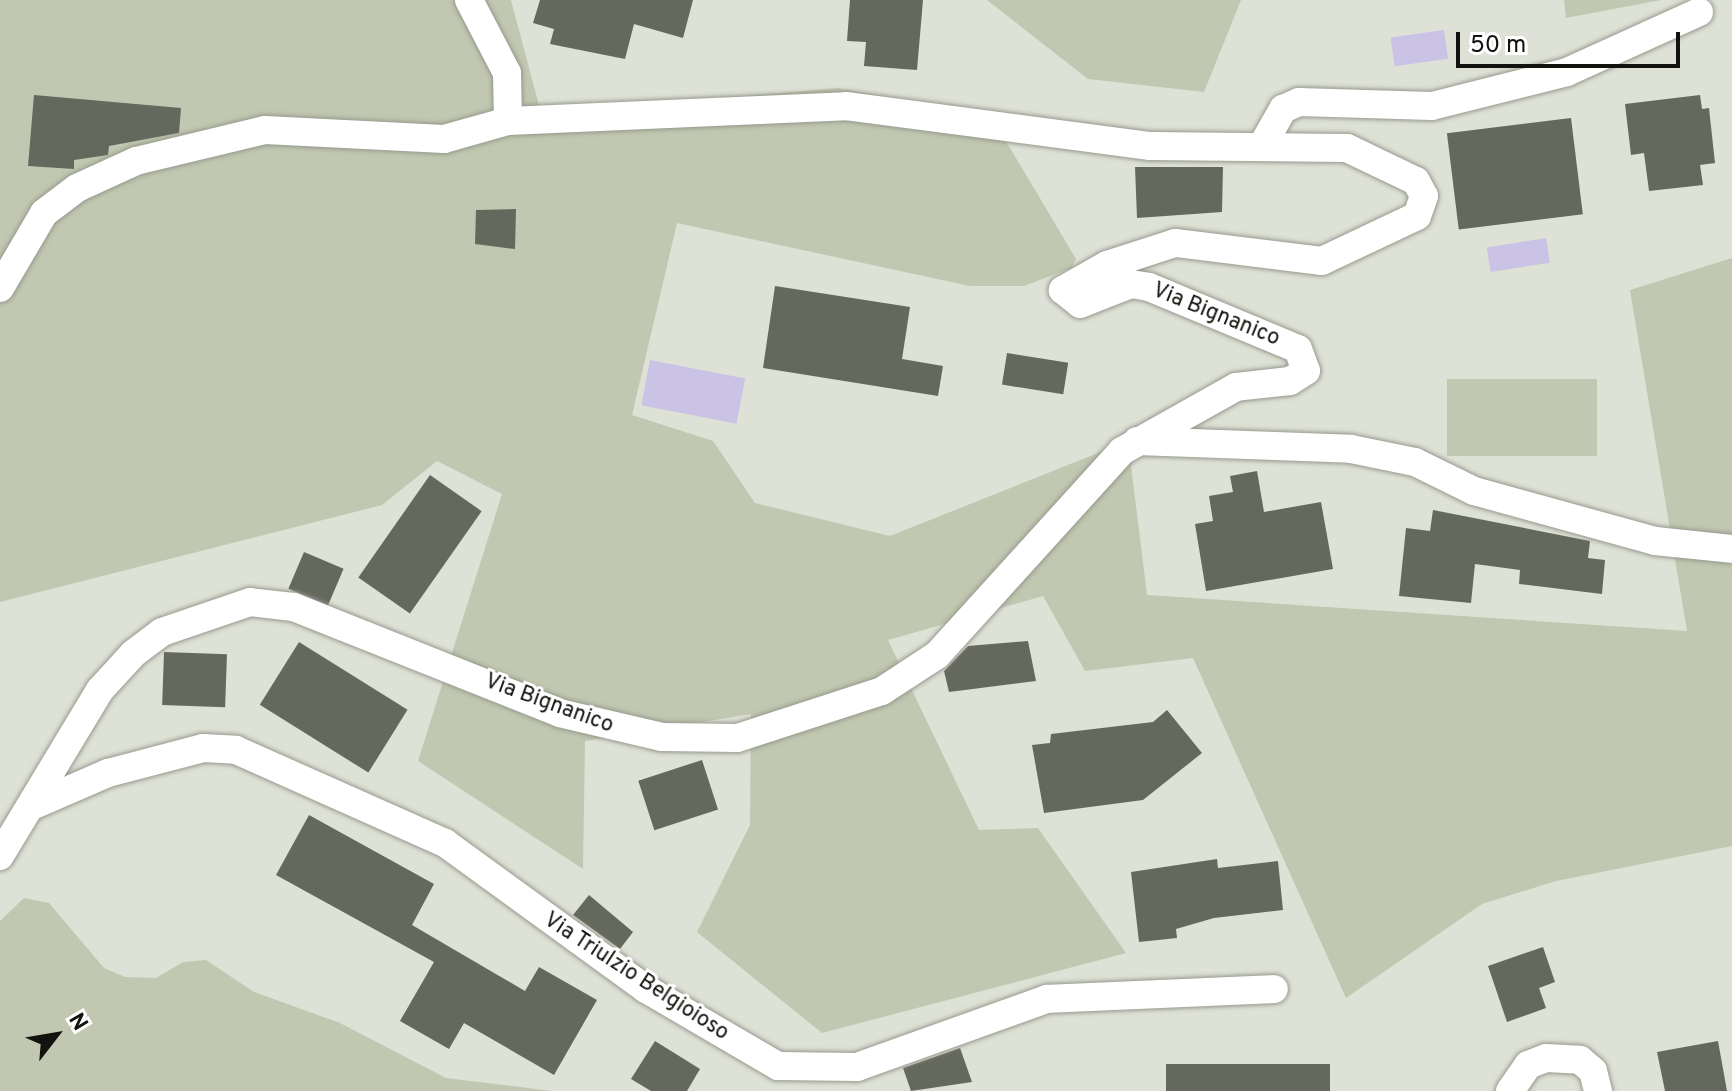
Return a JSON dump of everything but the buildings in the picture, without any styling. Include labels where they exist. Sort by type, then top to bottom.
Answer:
[{"type":"street","points":[[469,0],[507,73],[508,121]]},
{"type":"street","points":[[1262,146],[1283,109],[1299,102],[1432,106],[1567,72],[1699,12]]},
{"type":"street","name":"Via Bignanico","points":[[0,288],[44,213],[136,161],[265,130],[444,139],[508,121],[846,106],[1122,144],[1262,146],[1359,152],[1416,181],[1424,208],[1402,226],[1322,261],[1175,243],[1072,282],[1063,290],[1069,301],[1080,304],[1131,284],[1149,287],[1298,349],[1307,359],[1306,371],[1290,381],[1236,387],[1137,441],[923,670],[789,723],[705,740],[608,728],[293,607],[250,602],[162,632],[133,654],[100,690],[0,856]]},
{"type":"street","points":[[1137,441],[1351,449],[1415,462],[1474,491],[1655,541],[1732,549]]},
{"type":"street","name":"Via Triulzio Belgioioso","points":[[32,806],[108,773],[203,748],[236,750],[445,843],[646,989],[778,1066],[857,1067],[965,1023],[1047,999],[1274,989]]},
{"type":"street","points":[[1510,1091],[1528,1065],[1546,1058],[1580,1060],[1593,1071],[1598,1091]]},
{"type":"green space","points":[[0,0],[511,0],[541,113],[838,88],[991,116],[1076,259],[1071,268],[1024,286],[970,286],[677,223],[632,415],[713,441],[755,503],[890,536],[1128,441],[1147,595],[1687,631],[1630,290],[1732,258],[1732,846],[1556,881],[1482,904],[1346,998],[1193,658],[1085,671],[1043,596],[888,640],[979,830],[1038,828],[1126,953],[822,1033],[697,932],[750,825],[751,714],[585,741],[583,869],[418,761],[502,494],[437,461],[382,505],[0,602]]},
{"type":"green space","points":[[987,0],[1241,0],[1204,92],[1088,79]]},
{"type":"green space","points":[[1564,0],[1661,0],[1566,18]]},
{"type":"green space","points":[[1447,379],[1597,379],[1597,456],[1447,456]]},
{"type":"green space","points":[[24,898],[49,903],[104,968],[125,977],[156,978],[183,962],[206,960],[254,992],[340,1023],[446,1078],[552,1091],[0,1091],[0,921]]},
{"type":"shaded area","points":[[1444,30],[1448,59],[1395,66],[1391,38]]},
{"type":"shaded area","points":[[1546,238],[1550,263],[1491,272],[1487,247]]},
{"type":"shaded area","points":[[650,360],[745,379],[736,424],[641,405]]}]
